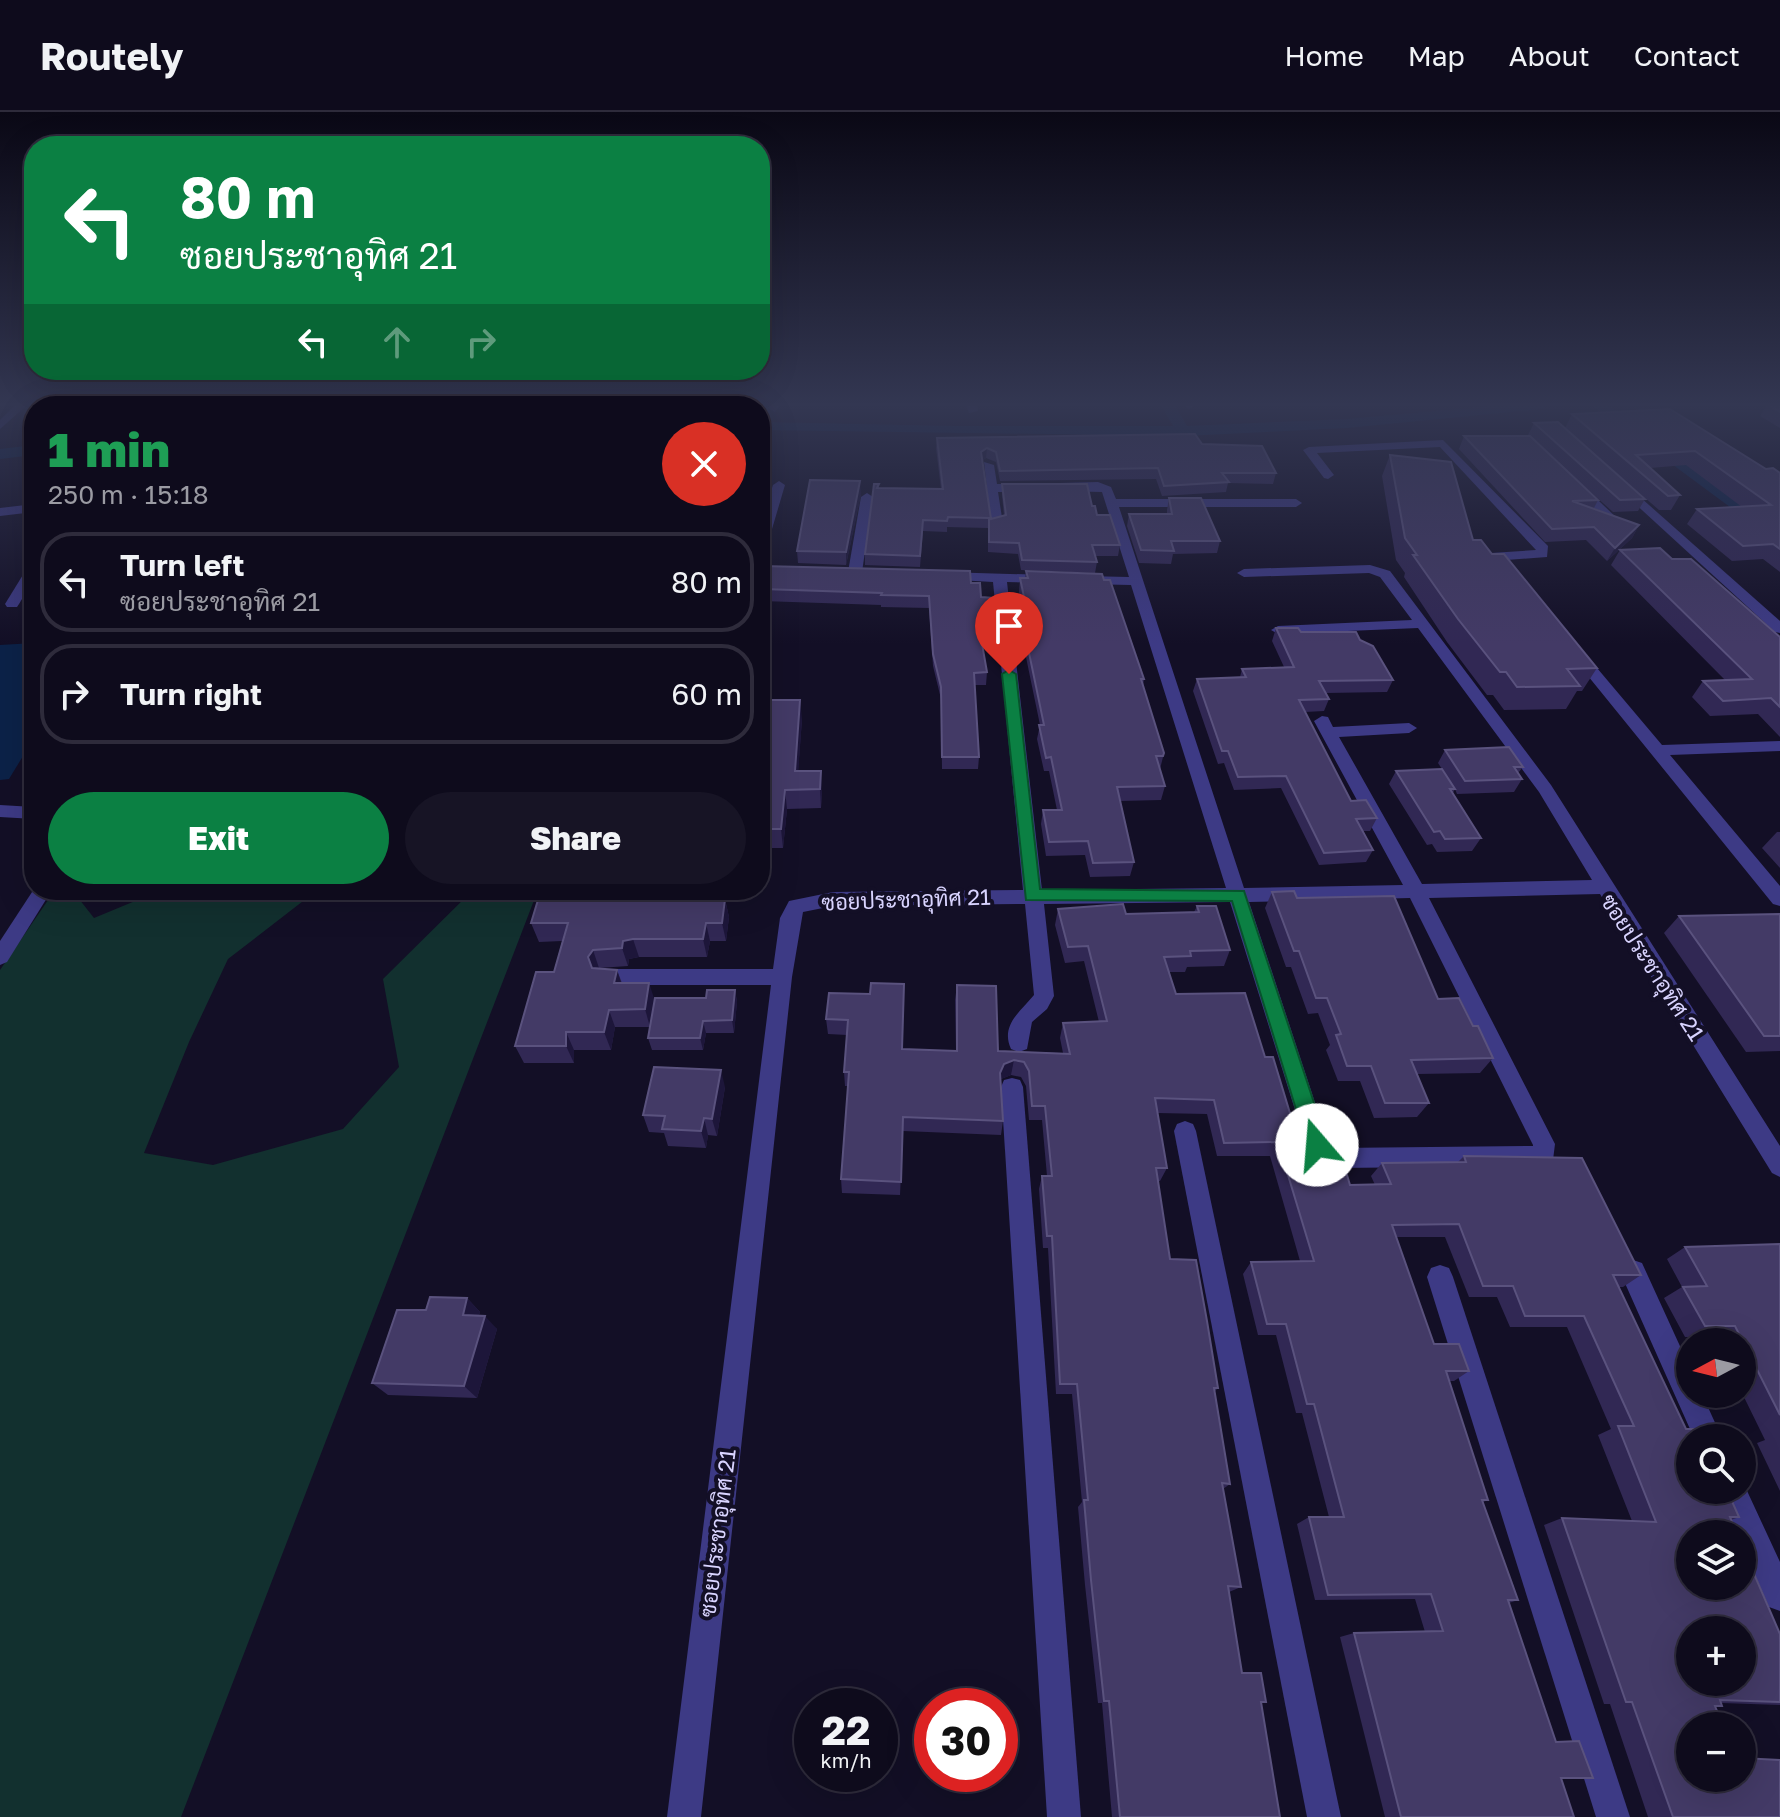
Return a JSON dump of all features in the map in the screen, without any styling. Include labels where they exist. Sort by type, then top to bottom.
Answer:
[{"type":"street","points":[[770,505],[779,485]]},
{"type":"street","points":[[991,485],[997,524]]},
{"type":"street","points":[[1487,485],[1543,549],[1542,554],[1496,556],[1521,586]]},
{"type":"street","points":[[1575,485],[1615,524]]},
{"type":"street","points":[[1621,485],[1780,629]]},
{"type":"street","points":[[992,488],[1098,486],[1107,490],[1317,1145],[1334,1158],[1539,1156],[1545,1153],[1544,1144],[1416,891],[1326,726],[1409,728]]},
{"type":"street","points":[[855,572],[867,497]]},
{"type":"street","points":[[1111,503],[1296,503]]},
{"type":"street","points":[[0,512],[24,509]]},
{"type":"street","points":[[1244,573],[1376,570],[1385,574],[1545,789],[1605,887]]},
{"type":"street","points":[[928,575],[1137,581]]},
{"type":"street","points":[[1000,579],[1044,996],[1040,1005],[1024,1013],[1019,1023],[1019,1043]]},
{"type":"street","points":[[6,605],[24,581]]},
{"type":"street","points":[[1278,630],[1422,624]]},
{"type":"street","points":[[1570,645],[1780,899]]},
{"type":"street","points":[[1659,750],[1780,746]]},
{"type":"street","points":[[0,811],[24,812]]},
{"type":"street","name":"ซอยประชาอุทิศ 21","points":[[684,1817],[782,977],[790,918],[796,906],[833,899],[1605,887],[1780,1166]]},
{"type":"street","points":[[0,957],[37,900]]},
{"type":"street","points":[[607,977],[782,977]]},
{"type":"street","points":[[1012,1087],[1064,1817]]},
{"type":"street","points":[[1185,1131],[1324,1817]]},
{"type":"street","points":[[1633,1272],[1702,1424]]},
{"type":"street","points":[[1440,1277],[1613,1817]]},
{"type":"street","points":[[1738,1504],[1780,1596]]},
{"type":"green space","points":[[48,900],[80,900],[94,918],[138,900],[304,900],[228,959],[189,1042],[144,1153],[213,1165],[343,1129],[399,1067],[383,979],[463,900],[534,900],[181,1817],[0,1817],[0,970]]},
{"type":"water","points":[[24,644],[24,754],[9,779],[0,780],[0,645]]},
{"type":"building","points":[[809,485],[859,485],[846,552],[797,551]]},
{"type":"building","points":[[874,485],[879,485],[877,488],[943,489],[942,485],[986,485],[991,519],[1006,515],[1002,485],[1087,485],[1092,506],[1095,506],[1097,515],[1110,515],[1120,545],[1092,545],[1097,562],[1022,560],[1019,543],[989,542],[989,518],[948,517],[947,521],[923,520],[920,556],[865,554]]},
{"type":"building","points":[[1395,485],[1457,485],[1473,540],[1481,540],[1492,554],[1504,554],[1597,668],[1567,669],[1580,686],[1517,687],[1506,672],[1500,672],[1458,619],[1413,555],[1417,555],[1405,538]]},
{"type":"building","points":[[1510,485],[1582,485],[1598,500],[1572,501],[1639,525],[1615,548],[1594,527],[1552,529]]},
{"type":"building","points":[[1603,485],[1629,485],[1645,499],[1620,500]]},
{"type":"building","points":[[1655,485],[1669,485],[1680,495],[1668,496]]},
{"type":"building","points":[[1742,485],[1780,485],[1780,549],[1773,544],[1743,546],[1697,509],[1771,505]]},
{"type":"building","points":[[1169,498],[1201,498],[1220,541],[1171,541],[1174,551],[1141,550],[1129,514],[1172,514]]},
{"type":"building","points":[[1660,548],[1672,559],[1691,559],[1780,637],[1780,707],[1771,698],[1723,701],[1703,681],[1752,679],[1620,550]]},
{"type":"building","points":[[770,566],[970,571],[971,583],[980,583],[981,597],[994,598],[996,621],[978,621],[987,672],[974,673],[979,757],[942,757],[941,687],[933,654],[929,596],[770,589]]},
{"type":"building","points":[[1026,571],[1102,574],[1104,580],[1110,580],[1144,679],[1141,679],[1164,753],[1163,756],[1156,756],[1165,786],[1117,787],[1134,862],[1093,863],[1088,841],[1049,842],[1043,810],[1062,810],[1051,757],[1046,758],[1039,725],[1044,725],[1022,619],[1017,619],[1015,597],[1024,597],[1020,578],[1028,578]]},
{"type":"building","points":[[1276,628],[1298,628],[1301,632],[1356,632],[1360,640],[1373,646],[1393,680],[1319,681],[1329,699],[1299,700],[1351,801],[1366,800],[1377,818],[1356,819],[1373,850],[1324,853],[1286,776],[1238,777],[1228,751],[1222,751],[1197,679],[1246,677],[1242,669],[1294,667]]},
{"type":"building","points":[[770,700],[800,700],[795,771],[821,771],[820,789],[785,790],[781,829],[770,829]]},
{"type":"building","points":[[1509,747],[1523,767],[1514,767],[1522,779],[1465,781],[1445,750]]},
{"type":"building","points":[[1442,769],[1455,789],[1450,789],[1481,838],[1445,839],[1440,831],[1434,832],[1396,771]]},
{"type":"building","points":[[1294,891],[1297,898],[1394,896],[1438,999],[1459,998],[1473,1026],[1478,1026],[1493,1058],[1411,1060],[1429,1103],[1385,1103],[1371,1066],[1347,1066],[1336,1035],[1341,1034],[1327,998],[1316,998],[1299,951],[1294,951],[1272,892]]},
{"type":"building","points":[[538,900],[725,900],[722,923],[706,923],[703,939],[633,939],[623,941],[622,948],[593,950],[588,957],[592,968],[617,970],[614,983],[649,983],[645,1009],[609,1010],[604,1032],[566,1032],[566,1046],[515,1046],[536,972],[554,972],[568,923],[531,923]]},
{"type":"building","points":[[1123,904],[1126,914],[1199,912],[1197,906],[1216,906],[1230,950],[1190,951],[1191,956],[1164,957],[1176,994],[1245,993],[1265,1057],[1273,1057],[1306,1166],[1344,1165],[1350,1185],[1391,1184],[1382,1163],[1466,1162],[1464,1156],[1582,1158],[1641,1275],[1613,1275],[1684,1424],[1676,1424],[1676,1504],[1733,1504],[1739,1517],[1730,1517],[1731,1520],[1676,1520],[1676,1600],[1756,1600],[1756,1578],[1780,1634],[1780,1702],[1720,1700],[1722,1706],[1715,1706],[1717,1712],[1676,1712],[1676,1792],[1756,1792],[1756,1759],[1780,1760],[1780,1817],[1673,1817],[1632,1702],[1626,1702],[1562,1518],[1656,1522],[1618,1426],[1634,1426],[1584,1316],[1525,1316],[1513,1286],[1483,1286],[1459,1224],[1392,1225],[1434,1344],[1459,1344],[1469,1371],[1446,1371],[1488,1500],[1482,1500],[1518,1600],[1508,1600],[1556,1742],[1579,1741],[1593,1778],[1561,1778],[1574,1817],[1401,1817],[1354,1633],[1443,1631],[1431,1594],[1328,1595],[1309,1517],[1344,1517],[1314,1404],[1307,1404],[1286,1324],[1267,1324],[1251,1262],[1314,1261],[1278,1142],[1224,1143],[1214,1100],[1155,1098],[1167,1168],[1156,1168],[1170,1259],[1196,1260],[1207,1321],[1218,1388],[1214,1388],[1230,1484],[1222,1483],[1241,1587],[1228,1586],[1242,1673],[1261,1673],[1266,1702],[1261,1702],[1280,1817],[1120,1817],[1109,1701],[1104,1701],[1091,1580],[1084,1500],[1088,1500],[1077,1384],[1060,1384],[1052,1236],[1047,1236],[1042,1176],[1052,1176],[1045,1106],[1032,1106],[1029,1071],[1024,1062],[1014,1060],[1004,1064],[1000,1073],[1003,1121],[903,1117],[901,1182],[841,1179],[849,1072],[844,1072],[848,1020],[826,1019],[829,993],[870,994],[871,983],[904,984],[902,1049],[957,1051],[957,985],[996,986],[998,1051],[1070,1054],[1063,1023],[1107,1021],[1088,946],[1068,947],[1058,909]]},
{"type":"building","points":[[1780,914],[1780,1036],[1764,1036],[1679,916]]},
{"type":"building","points":[[707,990],[735,990],[732,1020],[703,1021],[700,1038],[648,1038],[655,998],[706,998]]},
{"type":"building","points":[[654,1067],[721,1070],[712,1119],[704,1118],[701,1131],[662,1129],[665,1116],[643,1115]]},
{"type":"building","points":[[1780,1244],[1780,1415],[1756,1368],[1756,1328],[1705,1326],[1683,1287],[1707,1286],[1685,1247]]},
{"type":"building","points":[[430,1297],[467,1298],[463,1315],[485,1316],[464,1386],[372,1383],[397,1310],[426,1310]]},
{"type":"waterway","points":[[1706,485],[1780,539]]},
{"type":"route","points":[[1009,674],[1032,896],[1238,895],[1317,1145]]}]
